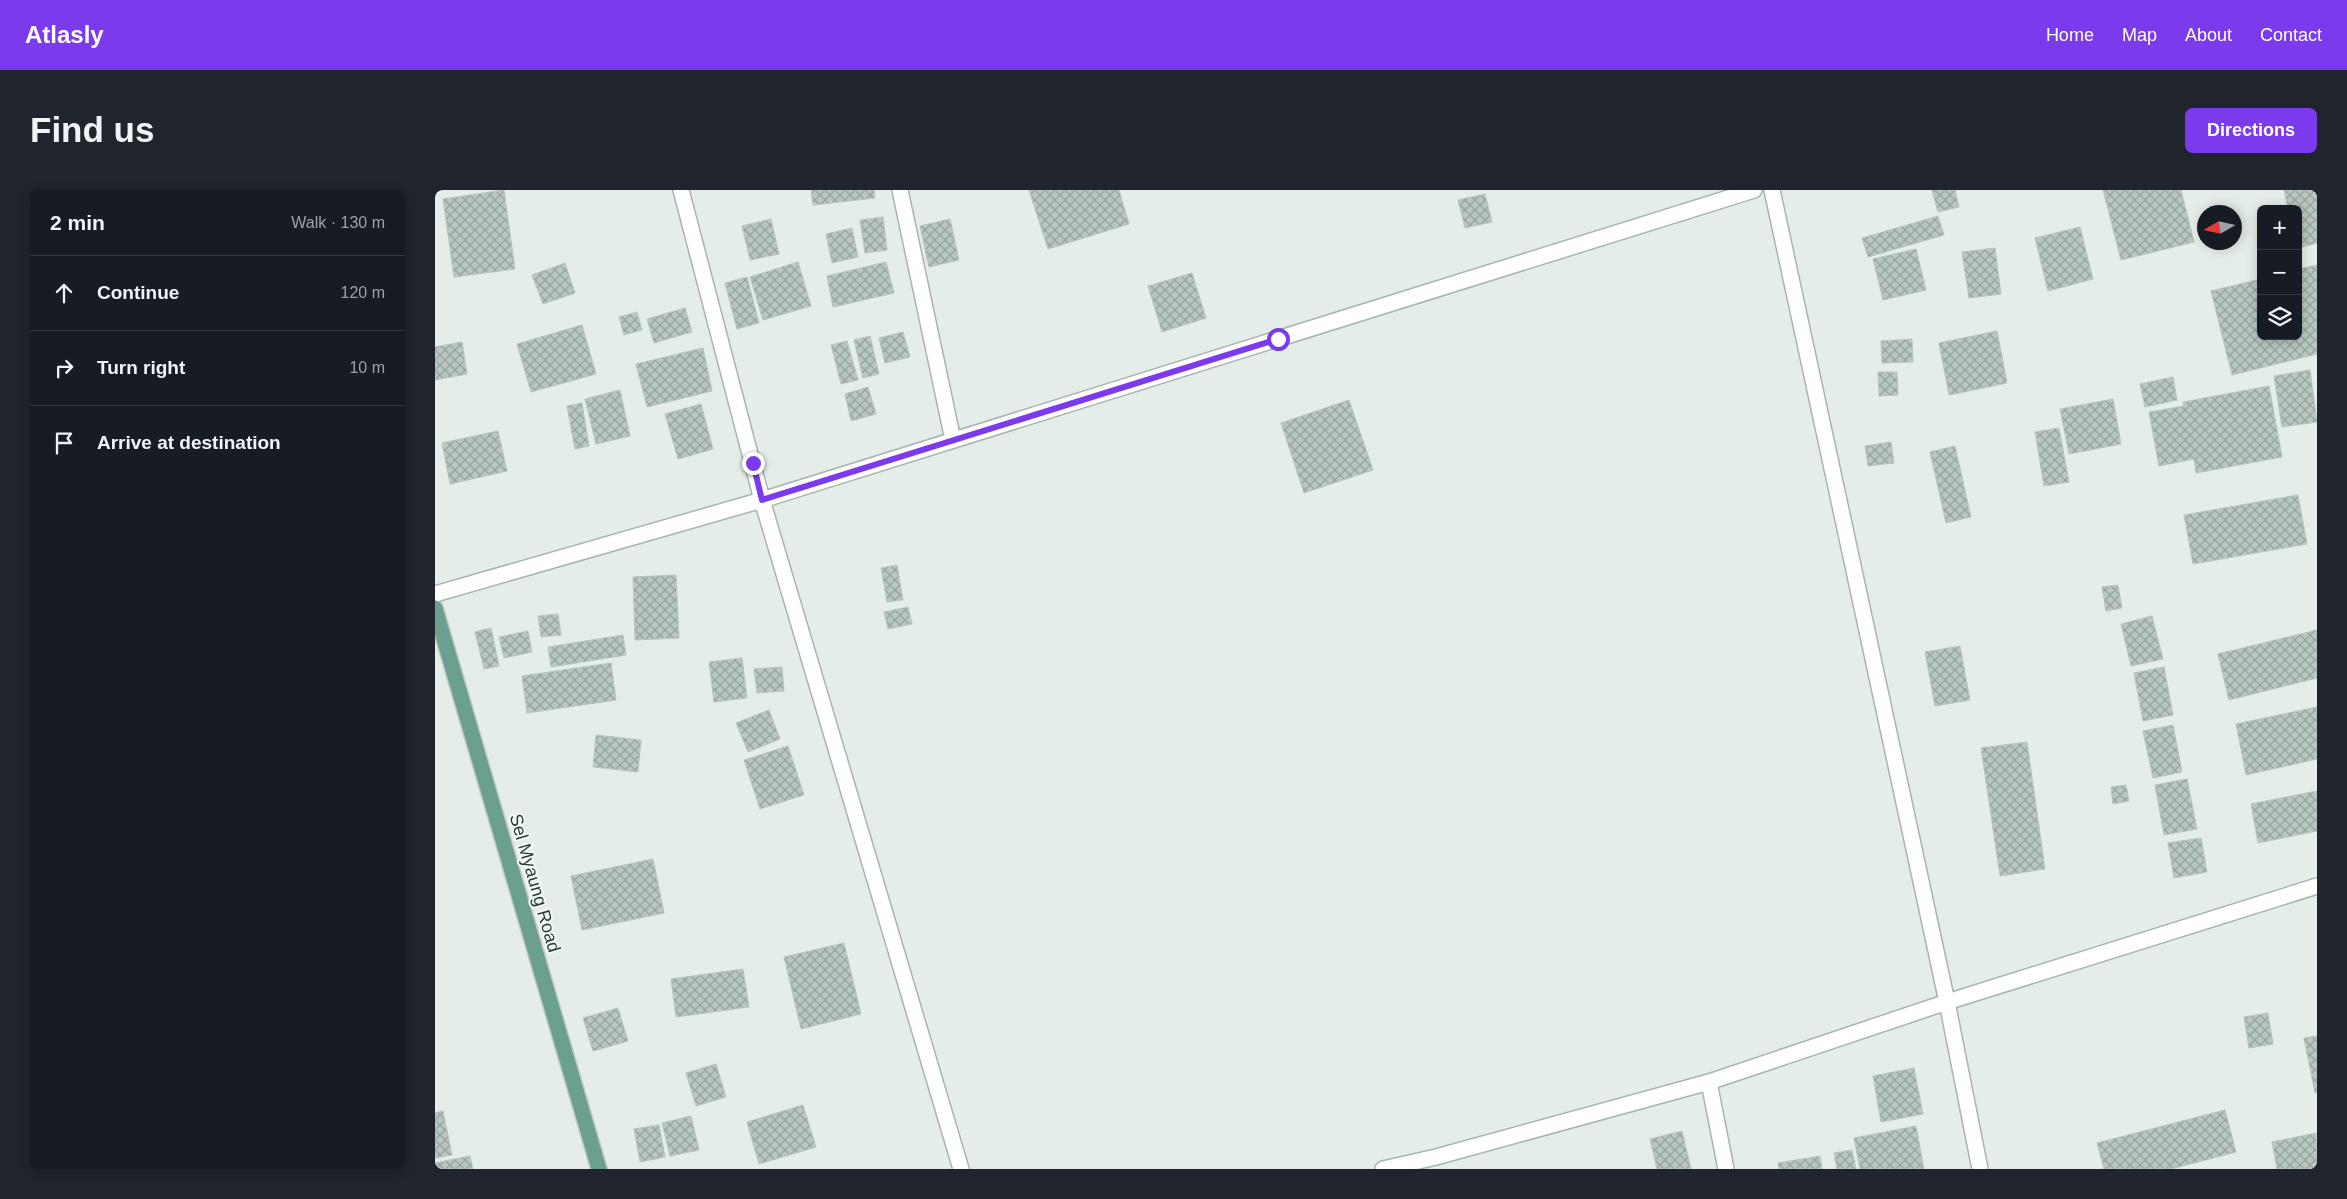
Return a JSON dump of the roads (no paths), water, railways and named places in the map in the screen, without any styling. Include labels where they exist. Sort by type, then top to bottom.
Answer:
[{"type":"main road","name":"Sel Myaung Road","points":[[435,608],[599,1169]]},
{"type":"street","points":[[681,190],[762,500],[961,1169]]},
{"type":"street","points":[[900,190],[953,440]]},
{"type":"street","points":[[435,594],[762,500],[1754,190]]},
{"type":"street","points":[[1772,190],[1947,1002],[1980,1169]]},
{"type":"street","points":[[1383,1169],[1437,1163],[1709,1082],[1947,1002],[2317,886]]},
{"type":"street","points":[[1709,1082],[1726,1169]]}]
